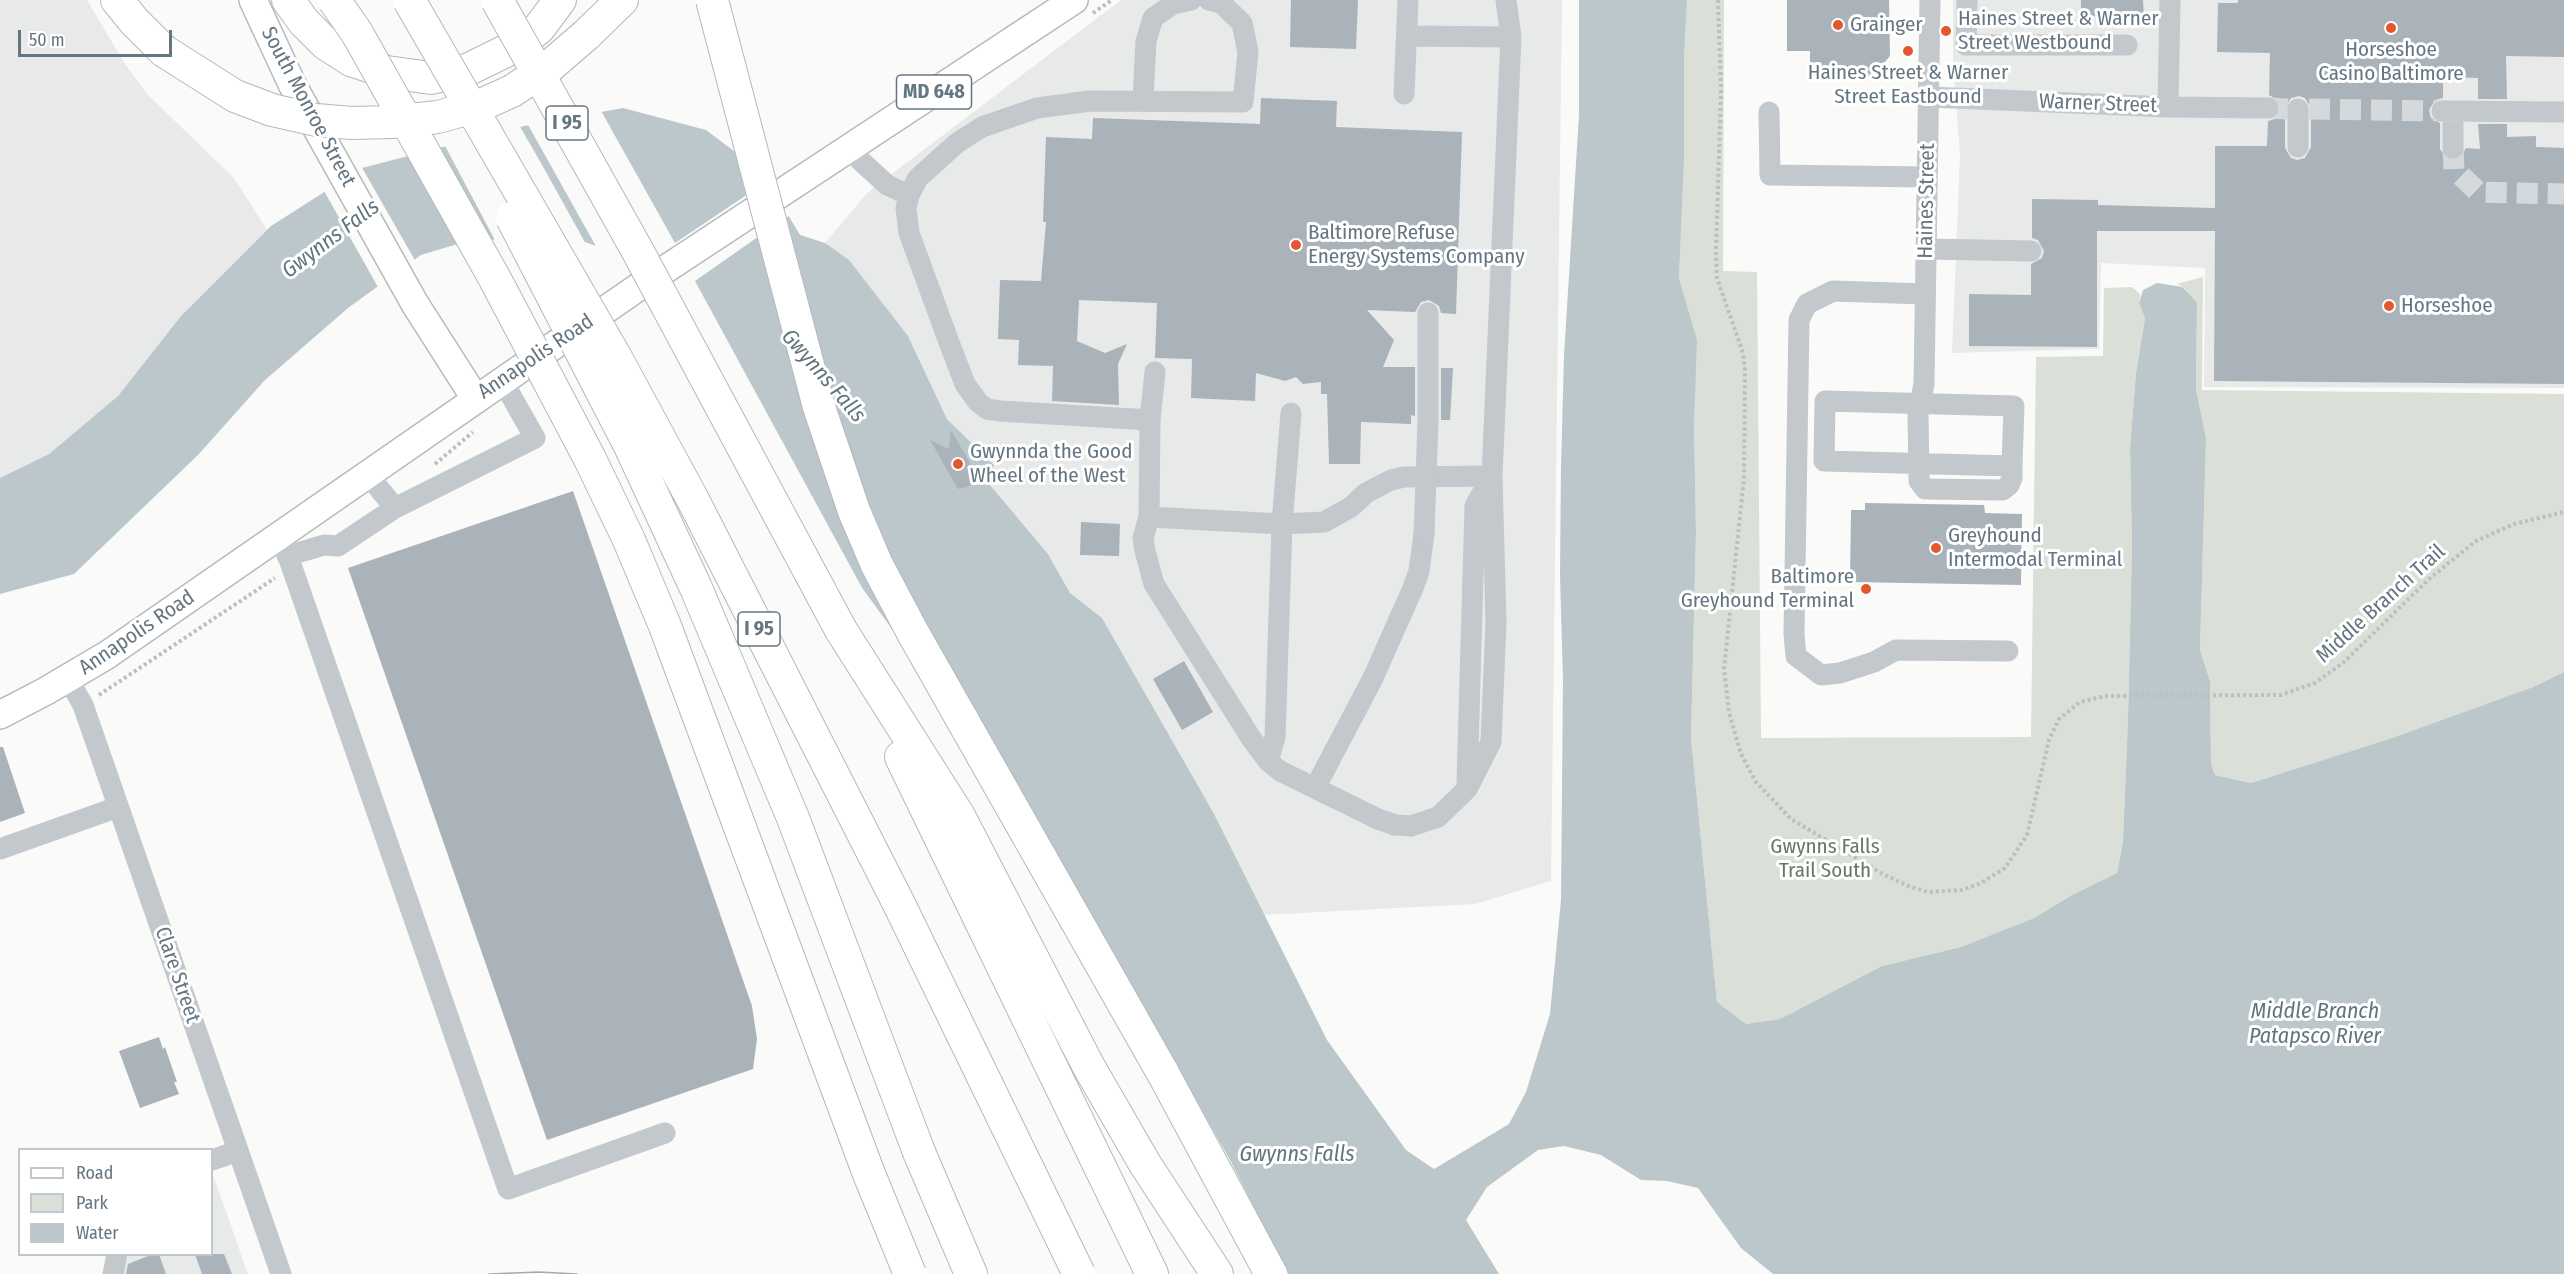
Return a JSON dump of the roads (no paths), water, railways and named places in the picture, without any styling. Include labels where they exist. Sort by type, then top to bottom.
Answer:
[{"type":"highway","points":[[117,0],[164,51],[235,96],[272,110],[316,120],[352,123],[438,117],[481,105],[512,91],[531,79],[586,35],[622,0]]},
{"type":"highway","points":[[288,0],[304,22],[326,44],[351,60],[387,72],[431,78],[467,70],[516,46],[539,28],[560,0]]},
{"type":"highway","points":[[334,0],[357,33],[495,279],[590,459],[629,540],[665,626],[865,1162],[910,1274]]},
{"type":"highway","points":[[402,0],[631,448],[696,588],[785,798],[919,1152],[971,1274]]},
{"type":"highway","name":"I 95","points":[[409,0],[615,356],[692,498],[899,904],[1079,1274]]},
{"type":"highway","name":"I 95","points":[[497,0],[636,248],[841,630],[1152,1274]]},
{"type":"highway","points":[[712,0],[819,407],[854,511],[878,565],[913,633],[1187,1116],[1271,1274]]},
{"type":"highway","points":[[841,630],[959,816],[1089,1067],[1145,1164],[1216,1274]]},
{"type":"main road","name":"South Monroe Street","points":[[253,0],[293,86],[416,304],[475,398]]},
{"type":"main road","name":"Annapolis Road","points":[[0,715],[68,679],[284,546],[368,475],[501,380],[1074,0]]},
{"type":"street","points":[[1143,100],[1146,41],[1153,18],[1173,4],[1191,0]]},
{"type":"street","points":[[1150,420],[1000,411],[987,409],[978,402],[965,384],[909,233],[906,208],[909,195],[918,178],[940,156],[982,127],[1037,108],[1090,101],[1244,102],[1248,52],[1242,23],[1221,3],[1209,0]]},
{"type":"street","points":[[1404,94],[1408,0]]},
{"type":"street","points":[[1155,372],[1150,420],[1149,517],[1143,538],[1144,551],[1154,584],[1251,738],[1268,761],[1280,771],[1378,819],[1395,825],[1411,826],[1438,817],[1467,789],[1475,507],[1492,476],[1510,38],[1506,0]]},
{"type":"street","name":"Haines Street","points":[[1917,463],[1920,402],[1924,384],[1930,0]]},
{"type":"street","points":[[1967,0],[1966,45],[2127,45]]},
{"type":"street","points":[[2168,107],[2169,0]]},
{"type":"street","points":[[1407,36],[1510,38]]},
{"type":"street","name":"Warner Street","points":[[1929,97],[2168,107],[2291,108],[2298,147]]},
{"type":"street","points":[[2453,148],[2448,111],[2564,112]]},
{"type":"street","points":[[1769,112],[1770,175],[1927,177]]},
{"type":"street","points":[[848,149],[887,185],[909,195]]},
{"type":"street","points":[[1926,249],[2031,251]]},
{"type":"street","points":[[1925,294],[1833,291],[1807,304],[1799,320],[1794,634],[1796,656],[1821,675],[1840,673],[1874,663],[1896,650],[2008,651]]},
{"type":"street","points":[[1315,788],[1373,678],[1419,571],[1424,534],[1428,421],[1428,313]]},
{"type":"street","points":[[501,380],[535,438],[395,508],[338,546],[284,546],[508,1189],[665,1133]]},
{"type":"street","points":[[1825,401],[1920,402],[2013,406],[2012,478],[2009,485],[2003,490],[1925,489],[1919,481],[1917,463],[1824,461],[1825,401]]},
{"type":"street","points":[[1268,761],[1275,736],[1282,524],[1291,413]]},
{"type":"street","points":[[368,475],[395,508]]},
{"type":"street","points":[[1149,517],[1282,524],[1324,522],[1351,507],[1366,493],[1391,480],[1404,477],[1492,476]]},
{"type":"street","name":"Clare Street","points":[[68,679],[83,705],[281,1274]]},
{"type":"street","points":[[0,849],[118,807]]},
{"type":"street","points":[[213,1160],[238,1151]]},
{"type":"street","points":[[112,1274],[116,1256]]},
{"type":"water","name":"Middle Branch Patapsco River","points":[[1579,0],[1687,0],[1679,279],[1697,340],[1694,422],[1696,532],[1691,738],[1717,1002],[1746,1024],[1780,1019],[1882,966],[1961,947],[2034,918],[2072,895],[2117,873],[2123,842],[2128,718],[2132,545],[2130,448],[2136,373],[2145,318],[2139,303],[2143,290],[2157,283],[2183,287],[2197,303],[2196,389],[2206,438],[2200,650],[2210,681],[2211,763],[2215,775],[2251,783],[2392,738],[2533,687],[2564,672],[2564,1274],[1773,1274],[1741,1248],[1698,1188],[1667,1181],[1641,1180],[1601,1155],[1564,1146],[1538,1150],[1487,1187],[1466,1220],[1499,1274],[1256,1274],[942,698],[860,585],[744,400],[628,258],[585,242],[474,239],[421,255],[348,308],[264,381],[199,454],[74,574],[0,594],[0,478],[49,454],[118,396],[181,316],[271,226],[362,168],[524,126],[623,108],[706,130],[763,173],[800,235],[825,243],[849,260],[908,336],[947,419],[994,465],[989,484],[1048,554],[1070,593],[1102,618],[1213,812],[1327,1040],[1406,1150],[1434,1169],[1509,1124],[1526,1092],[1550,1014],[1561,900],[1563,679],[1560,575],[1561,468],[1564,356],[1579,115]]},
{"type":"tunnel","points":[[2268,108],[2288,109]]},
{"type":"tunnel","points":[[2309,109],[2442,111]]},
{"type":"tunnel","points":[[2453,148],[2454,169],[2478,192],[2564,194]]},
{"type":"tram line","points":[[489,1274],[539,1272],[577,1274]]},
{"type":"place","name":"Grainger","points":[[1838,25]]},
{"type":"place","name":"Horseshoe Casino Baltimore","points":[[2391,28]]},
{"type":"place","name":"Haines Street & Warner Street Westbound","points":[[1946,31]]},
{"type":"place","name":"Haines Street & Warner Street Eastbound","points":[[1908,51]]},
{"type":"place","name":"Baltimore Refuse Energy Systems Company","points":[[1296,245]]},
{"type":"place","name":"Horseshoe","points":[[2389,306]]},
{"type":"place","name":"Gwynnda the Good Wheel of the West","points":[[958,464]]},
{"type":"place","name":"Greyhound Intermodal Terminal","points":[[1936,548]]},
{"type":"place","name":"Baltimore Greyhound Terminal","points":[[1866,589]]},
{"type":"water label","name":"Gwynns Falls","points":[[331,239]]},
{"type":"water label","name":"Gwynns Falls","points":[[823,376]]},
{"type":"water label","name":"Gwynns Falls","points":[[1297,1155]]},
{"type":"park label","name":"Gwynns Falls Trail South","points":[[1825,859]]}]
